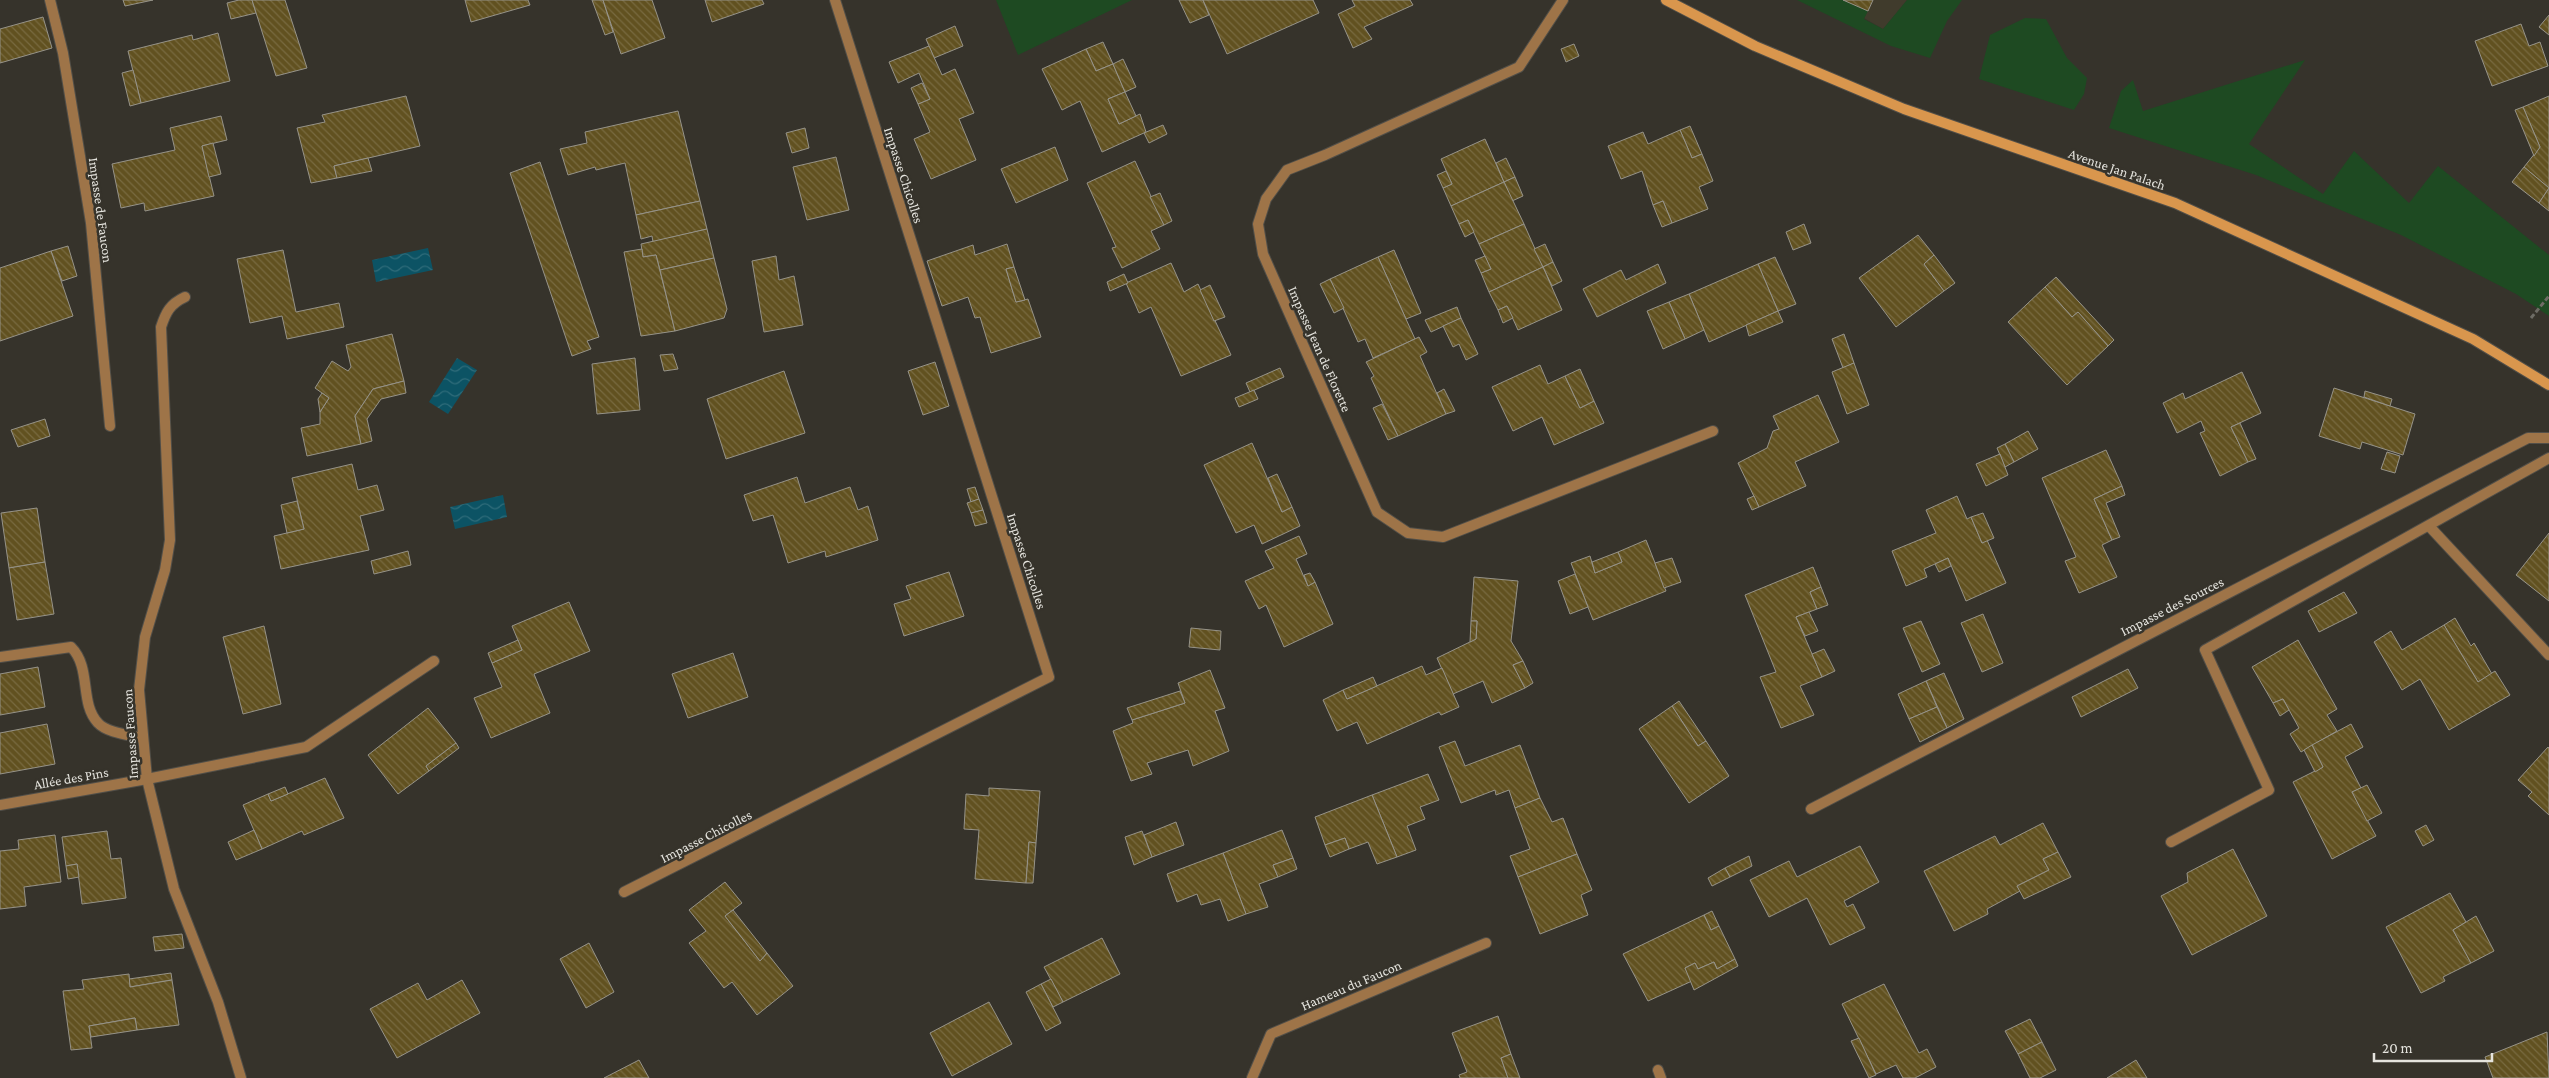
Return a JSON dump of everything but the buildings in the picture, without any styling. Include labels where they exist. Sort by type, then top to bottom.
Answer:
[{"type":"street","name":"Impasse de Faucon","points":[[50,0],[63,53],[91,223],[110,426]]},
{"type":"street","name":"Impasse Chicolles","points":[[624,892],[1049,677],[835,0]]},
{"type":"street","name":"Impasse Jean de Florette","points":[[1562,0],[1519,67],[1325,155],[1287,170],[1266,199],[1258,224],[1263,254],[1377,512],[1408,533],[1443,537],[1713,431]]},
{"type":"street","name":"Avenue Jan Palach","points":[[1666,0],[1755,46],[1904,109],[2175,203],[2474,339],[2549,385]]},
{"type":"street","name":"Impasse Faucon","points":[[185,297],[173,303],[165,315],[161,327],[170,540],[165,570],[145,637],[139,690],[142,738],[147,779],[174,889],[218,1002],[241,1078]]},
{"type":"street","name":"Impasse des Sources","points":[[1811,809],[2528,438],[2549,438]]},
{"type":"street","points":[[2172,842],[2269,790],[2205,650],[2549,458]]},
{"type":"street","points":[[2429,526],[2549,654]]},
{"type":"street","points":[[0,657],[71,647],[80,656],[89,708],[98,724],[117,732],[142,738]]},
{"type":"street","name":"Allée des Pins","points":[[0,805],[147,779],[306,747],[434,661]]},
{"type":"street","name":"Hameau du Faucon","points":[[1252,1078],[1271,1034],[1486,943]]},
{"type":"path","points":[[2531,318],[2549,296]]},
{"type":"shaded area","points":[[1843,0],[1907,0],[1883,29],[1864,18],[1867,11]]},
{"type":"green space","points":[[996,0],[1132,0],[1018,55]]},
{"type":"green space","points":[[1797,0],[1843,0],[1868,11],[1864,19],[1883,29],[1907,0],[1962,0],[1947,21],[1930,58],[1891,46]]},
{"type":"green space","points":[[2025,18],[2046,19],[2067,58],[2087,78],[2084,94],[2074,110],[1979,79],[1990,35]]},
{"type":"green space","points":[[2305,60],[2249,144],[2323,194],[2354,151],[2409,203],[2438,166],[2549,255],[2549,316],[2516,294],[2401,235],[2256,175],[2109,128],[2121,91],[2133,80],[2143,111]]},
{"type":"water","points":[[428,248],[433,270],[376,282],[372,260]]},
{"type":"water","points":[[457,358],[477,370],[448,414],[429,402]]},
{"type":"water","points":[[503,495],[507,517],[455,529],[450,507]]}]
